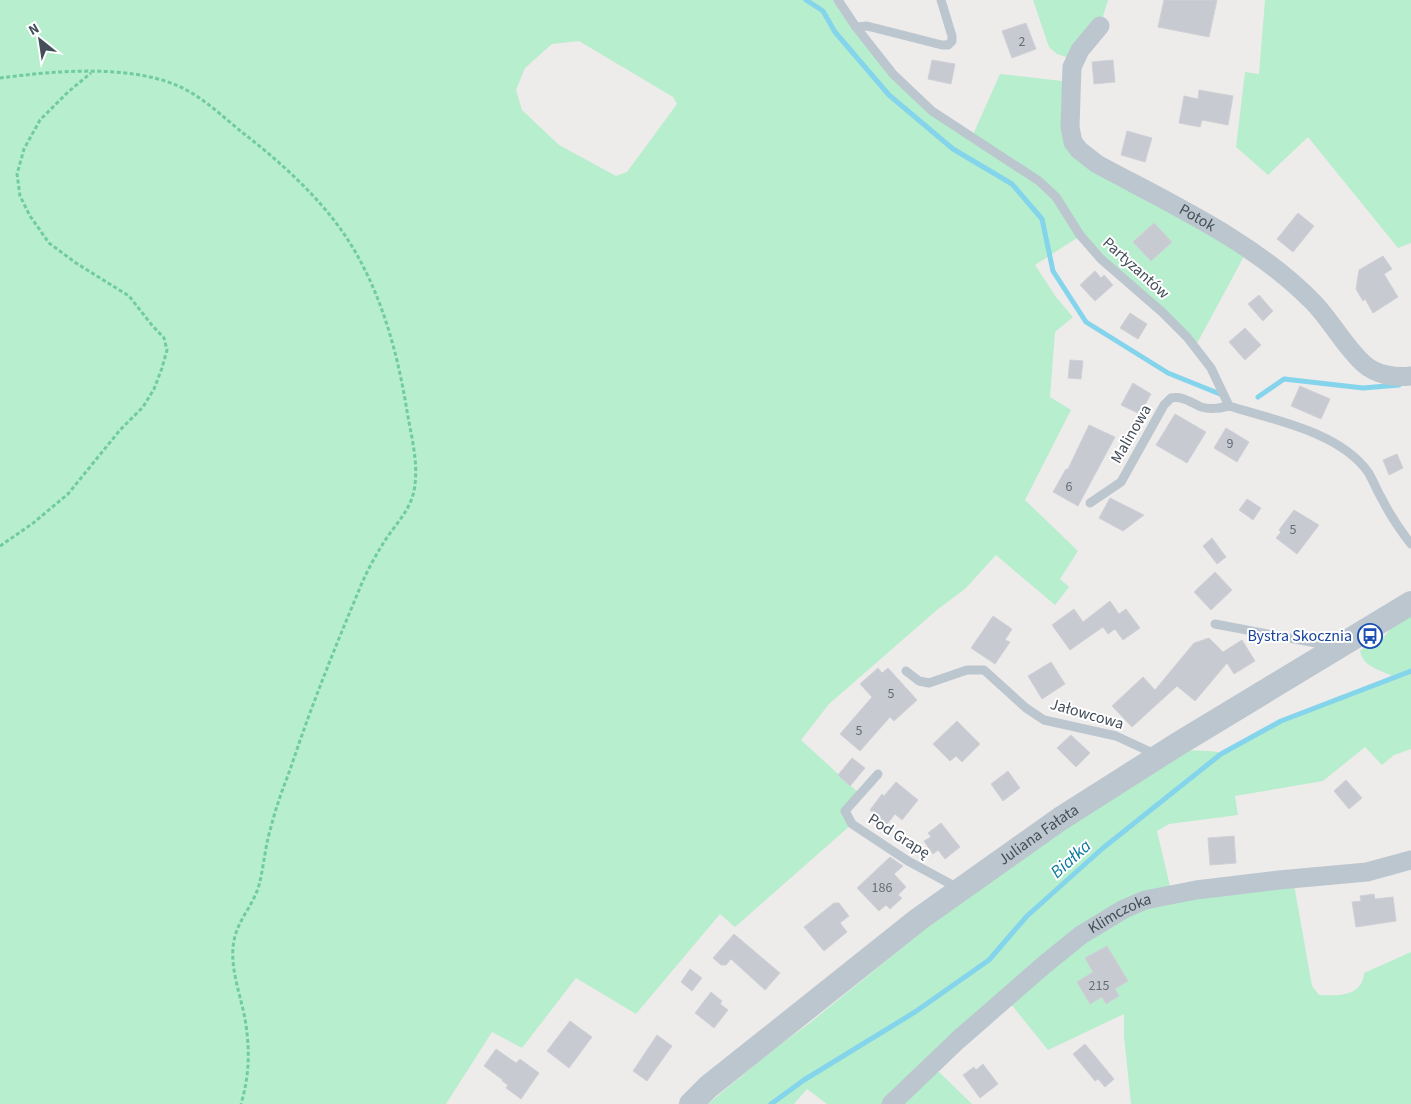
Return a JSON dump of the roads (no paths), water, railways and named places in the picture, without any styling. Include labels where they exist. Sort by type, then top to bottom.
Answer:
[{"type":"street","name":"Potok","points":[[1100,26],[1080,50],[1072,67],[1070,127],[1073,142],[1079,150],[1098,164],[1248,249],[1314,303],[1365,365],[1381,374],[1411,376]]},
{"type":"street","name":"Juliana Fałata","points":[[691,1104],[741,1061],[919,919],[1060,819],[1159,756],[1411,603]]},
{"type":"street","name":"Klimczoka","points":[[891,1104],[958,1040],[1044,965],[1081,935],[1124,909],[1145,900],[1196,890],[1368,872],[1411,860]]},
{"type":"lane","name":"Partyzantów","points":[[838,0],[894,74],[932,111],[1039,181],[1056,197],[1080,235],[1101,260],[1162,312],[1187,337],[1211,368],[1230,406]]},
{"type":"lane","points":[[856,26],[867,26],[948,45],[952,41],[952,36],[940,0]]},
{"type":"lane","name":"Malinowa","points":[[1090,502],[1120,482],[1164,406],[1171,398],[1180,397],[1203,408],[1217,409],[1230,406]]},
{"type":"lane","points":[[1230,406],[1293,425],[1336,443],[1354,456],[1368,473],[1388,509],[1411,544]]},
{"type":"lane","points":[[1214,624],[1337,647]]},
{"type":"lane","name":"Jałowcowa","points":[[906,671],[919,681],[929,683],[967,670],[984,670],[1020,703],[1044,720],[1116,736],[1159,756]]},
{"type":"lane","name":"Pod Grapę","points":[[878,774],[845,811],[852,824],[908,861],[961,889]]},
{"type":"waterway","points":[[806,0],[823,11],[835,32],[889,95],[953,149],[1012,184],[1042,219],[1053,271],[1086,322],[1168,373],[1220,394]]},
{"type":"waterway","points":[[1258,397],[1284,379],[1363,388],[1399,385]]},
{"type":"waterway","name":"Białka","points":[[771,1104],[804,1080],[915,1012],[989,960],[1027,916],[1103,848],[1221,754],[1281,721],[1411,671]]},
{"type":"place","name":"Bystra Skocznia","points":[[1370,636]]}]
